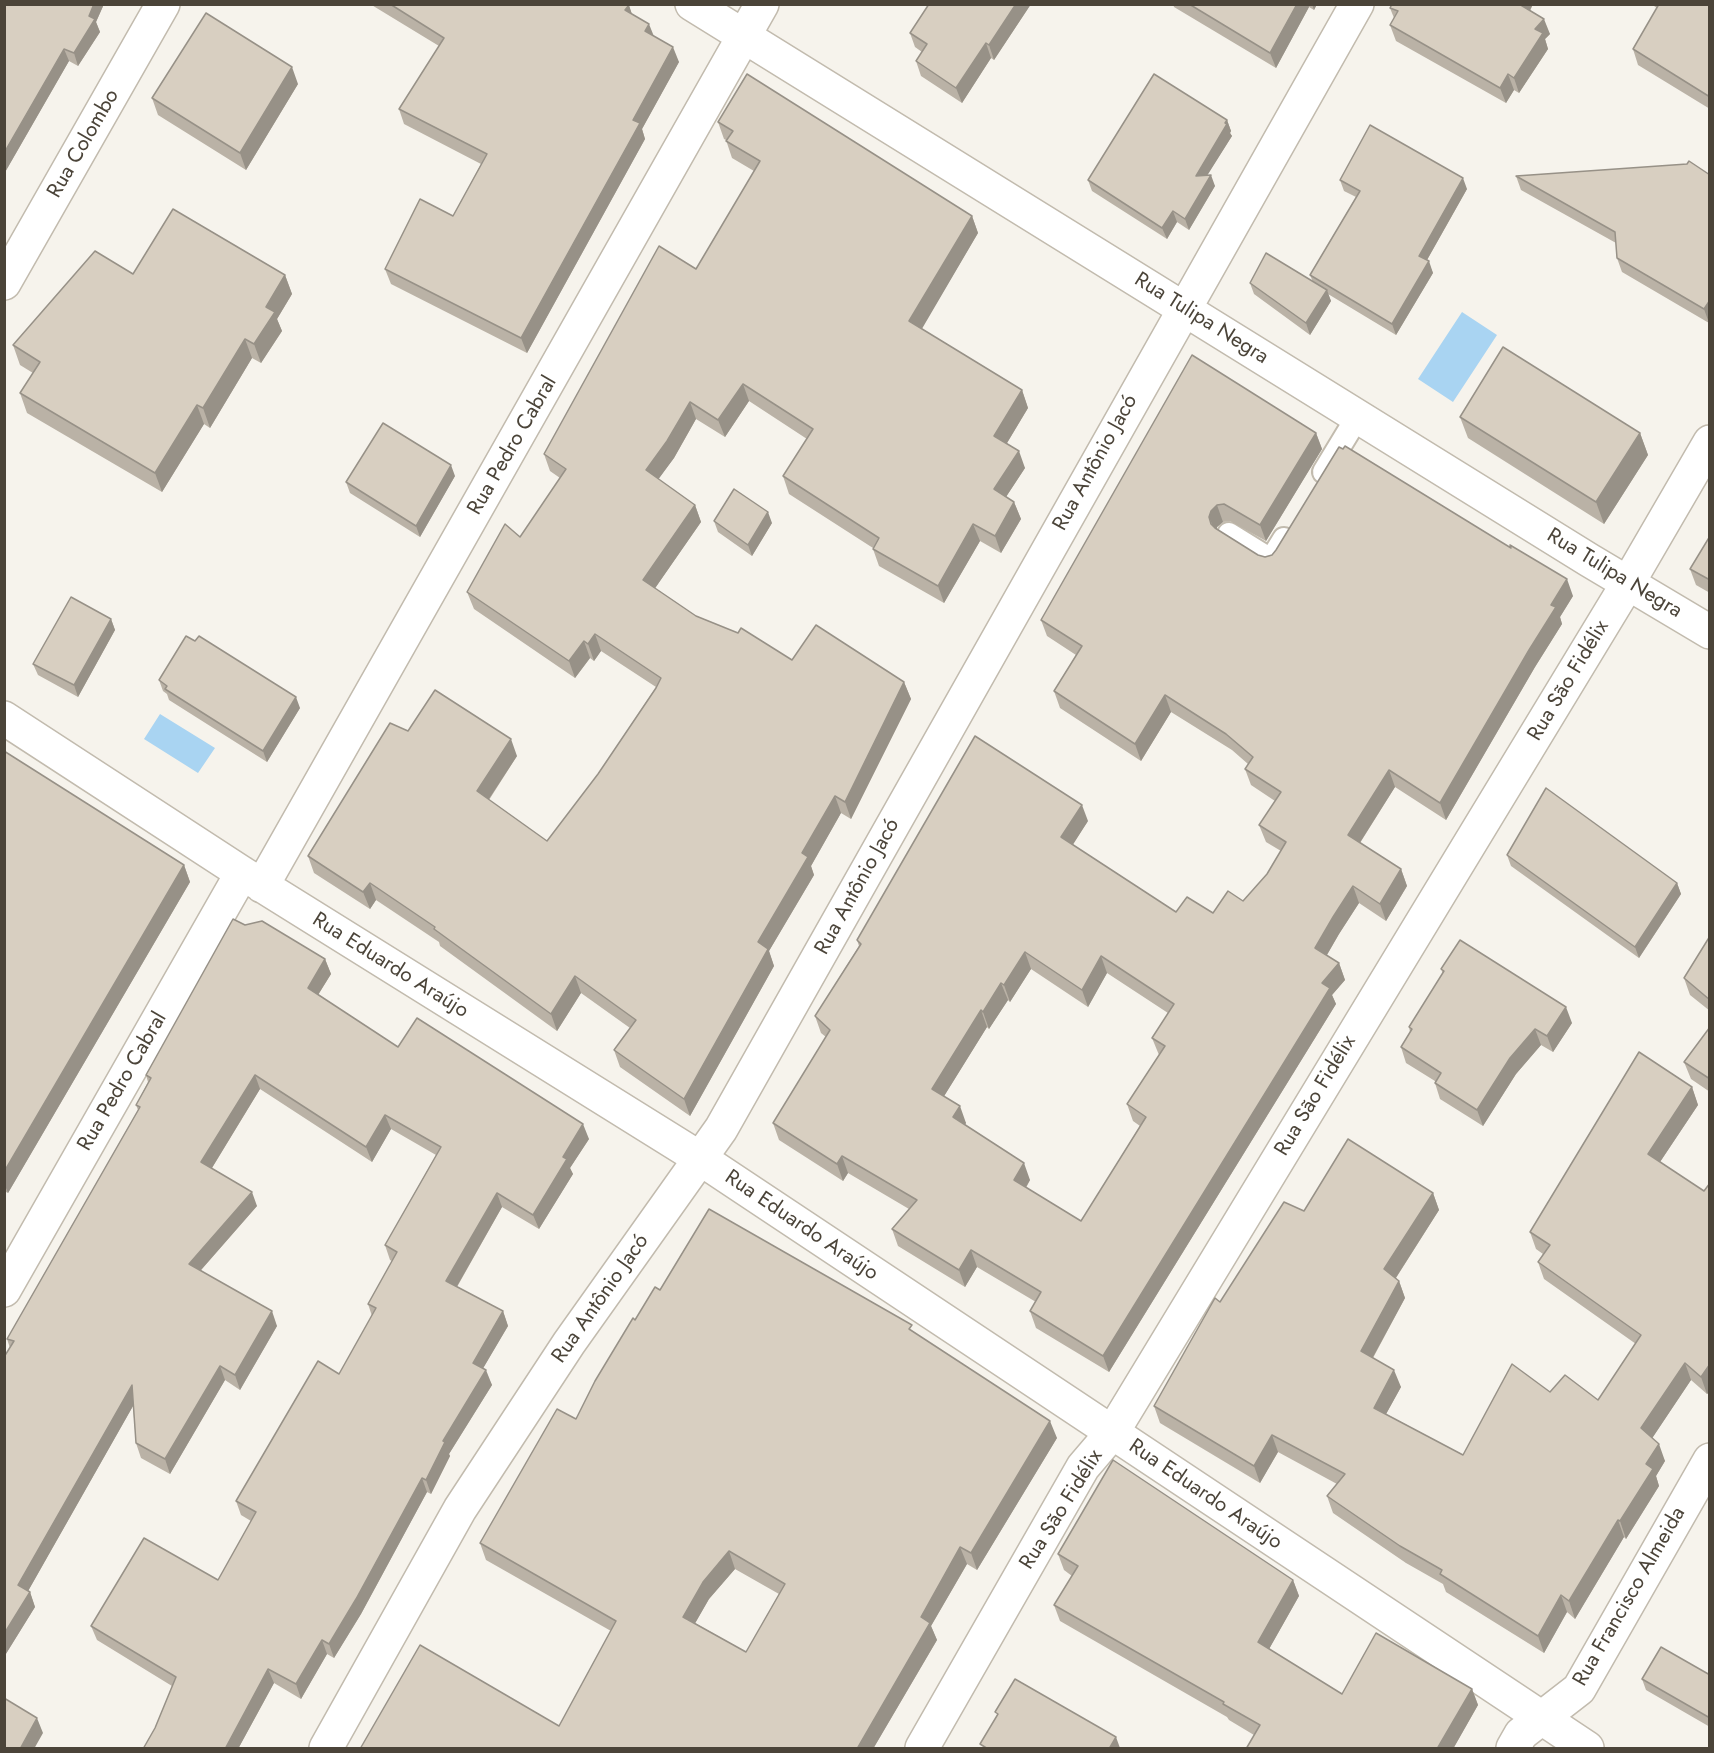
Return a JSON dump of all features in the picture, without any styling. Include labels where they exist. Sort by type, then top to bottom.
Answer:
[{"type":"street","name":"Rua Colombo","points":[[4,283],[164,4]]},
{"type":"street","name":"Rua Tulipa Negra","points":[[692,4],[1710,632]]},
{"type":"street","name":"Rua Pedro Cabral","points":[[4,1290],[252,880],[762,4]]},
{"type":"street","name":"Rua Antônio Jacó","points":[[326,1749],[460,1509],[568,1343],[701,1159],[727,1119],[1357,4]]},
{"type":"street","name":"Rua São Fidélix","points":[[922,1749],[1083,1467],[1112,1433],[1628,583],[1710,442]]},
{"type":"street","name":"Rua Eduardo Araújo","points":[[4,718],[252,880],[701,1159],[1587,1749]]},
{"type":"street","name":"Rua Francisco Almeida","points":[[1513,1749],[1521,1734],[1579,1689],[1710,1460]]},
{"type":"lane","points":[[1312,492],[1358,416]]},
{"type":"lane","points":[[1230,534],[1271,560],[1295,521]]},
{"type":"water","points":[[1462,312],[1497,335],[1453,402],[1418,379]]},
{"type":"water","points":[[160,714],[215,748],[198,773],[144,739]]},
{"type":"building","points":[[4,4],[94,4],[89,16],[95,19],[74,53],[64,49],[4,153]]},
{"type":"building","points":[[390,4],[628,4],[625,10],[649,24],[645,31],[673,47],[633,120],[640,123],[521,338],[385,269],[420,199],[453,216],[487,154],[399,109],[444,38]]},
{"type":"building","points":[[929,4],[1016,4],[989,45],[986,43],[956,88],[916,61],[927,44],[910,33]]},
{"type":"building","points":[[1189,4],[1297,4],[1270,53]]},
{"type":"building","points":[[1392,4],[1519,4],[1544,19],[1535,29],[1543,33],[1514,78],[1508,74],[1500,88],[1390,25],[1398,11],[1390,8]]},
{"type":"building","points":[[1659,4],[1710,4],[1710,97],[1633,49]]},
{"type":"building","points":[[206,13],[292,67],[240,153],[152,98]]},
{"type":"building","points":[[747,74],[972,216],[909,321],[1022,390],[994,436],[1019,451],[994,489],[1014,502],[995,536],[973,524],[938,586],[873,549],[879,538],[783,476],[813,429],[743,384],[718,420],[690,402],[667,441],[646,470],[695,505],[643,580],[696,616],[738,633],[741,628],[792,660],[816,625],[904,682],[845,802],[835,796],[802,853],[808,857],[758,942],[768,949],[684,1099],[614,1050],[636,1020],[575,976],[551,1014],[434,929],[435,927],[370,883],[363,892],[308,856],[390,723],[408,731],[435,690],[511,739],[477,791],[547,841],[598,774],[656,688],[661,678],[595,634],[588,644],[584,641],[569,661],[467,592],[505,524],[520,537],[566,469],[544,454],[659,246],[696,269],[760,161],[726,141],[733,131],[718,122]]},
{"type":"building","points":[[1154,74],[1227,120],[1225,123],[1227,124],[1196,176],[1211,175],[1185,219],[1173,211],[1162,228],[1088,180]]},
{"type":"building","points":[[1370,125],[1463,178],[1419,256],[1429,261],[1392,324],[1310,275],[1360,191],[1340,180]]},
{"type":"building","points":[[1689,161],[1710,175],[1710,300],[1704,309],[1617,258],[1615,232],[1516,176],[1687,164]]},
{"type":"building","points":[[173,209],[285,275],[266,307],[275,312],[254,344],[245,339],[203,408],[197,405],[155,473],[20,393],[40,362],[13,345],[95,251],[133,274]]},
{"type":"building","points":[[1266,253],[1327,290],[1306,323],[1250,283]]},
{"type":"building","points":[[1503,347],[1640,433],[1596,502],[1460,417]]},
{"type":"building","points":[[1192,355],[1316,433],[1260,525],[1224,504],[1217,505],[1211,511],[1209,517],[1215,528],[1258,555],[1265,557],[1272,555],[1276,550],[1339,447],[1343,449],[1345,446],[1511,548],[1510,545],[1567,579],[1551,605],[1556,607],[1440,803],[1389,770],[1348,835],[1401,869],[1380,904],[1353,886],[1333,917],[1315,948],[1339,963],[1322,983],[1330,988],[1103,1356],[1030,1311],[1041,1292],[971,1250],[959,1270],[892,1229],[917,1200],[842,1156],[837,1164],[773,1123],[830,1030],[815,1016],[861,944],[857,940],[975,736],[1082,805],[1061,837],[1176,912],[1187,897],[1213,913],[1228,891],[1243,901],[1267,874],[1286,842],[1259,825],[1281,792],[1245,769],[1253,757],[1226,734],[1165,695],[1135,744],[1054,691],[1082,646],[1041,620]],"holes":[[[1025,952],[1082,990],[1101,956],[1174,1004],[1152,1038],[1165,1046],[1127,1104],[1146,1117],[1081,1221],[1014,1180],[1024,1163],[953,1117],[960,1106],[932,1089],[981,1010],[983,1012],[1001,983],[1004,985]]]},
{"type":"building","points":[[383,423],[451,465],[416,526],[346,482]]},
{"type":"building","points":[[734,489],[768,512],[748,545],[714,521]]},
{"type":"building","points":[[1710,536],[1710,580],[1690,569]]},
{"type":"building","points":[[71,597],[111,619],[74,685],[33,664]]},
{"type":"building","points":[[186,636],[195,641],[199,636],[296,697],[263,751],[165,689],[167,686],[159,680]]},
{"type":"building","points":[[4,751],[184,865],[4,1172]]},
{"type":"building","points":[[1546,788],[1677,883],[1635,947],[1507,855]]},
{"type":"building","points":[[233,919],[245,925],[262,921],[325,959],[308,988],[398,1047],[417,1018],[583,1124],[563,1157],[567,1159],[533,1215],[497,1193],[446,1281],[503,1311],[473,1363],[486,1370],[443,1441],[445,1442],[426,1480],[422,1478],[329,1644],[322,1640],[296,1684],[268,1669],[225,1749],[143,1749],[155,1728],[176,1677],[91,1626],[144,1538],[218,1580],[256,1512],[236,1501],[318,1361],[339,1374],[376,1308],[368,1304],[397,1252],[385,1245],[441,1147],[385,1115],[366,1147],[255,1075],[201,1162],[252,1192],[189,1264],[272,1311],[235,1375],[220,1366],[165,1459],[136,1443],[132,1385],[18,1585],[30,1592],[4,1634],[4,1357],[14,1341],[7,1339],[140,1107],[136,1105],[151,1078],[146,1075]]},
{"type":"building","points":[[1710,936],[1710,1000],[1684,978]]},
{"type":"building","points":[[1460,940],[1566,1007],[1547,1036],[1535,1029],[1510,1058],[1477,1110],[1435,1083],[1441,1073],[1401,1047],[1412,1029],[1409,1027],[1444,971],[1441,969]]},
{"type":"building","points":[[1710,1027],[1710,1079],[1684,1062]]},
{"type":"building","points":[[1639,1052],[1692,1087],[1648,1154],[1704,1191],[1710,1183],[1710,1364],[1701,1377],[1685,1363],[1641,1428],[1659,1444],[1646,1464],[1653,1469],[1620,1521],[1618,1520],[1569,1601],[1561,1595],[1538,1636],[1440,1574],[1442,1570],[1400,1546],[1327,1496],[1345,1474],[1272,1435],[1254,1466],[1154,1406],[1215,1298],[1220,1302],[1284,1202],[1304,1211],[1348,1139],[1433,1193],[1384,1269],[1399,1281],[1361,1351],[1394,1370],[1374,1408],[1463,1455],[1512,1364],[1550,1392],[1565,1375],[1598,1400],[1641,1335],[1538,1262],[1550,1245],[1530,1232]]},
{"type":"building","points":[[709,1209],[912,1325],[909,1329],[1050,1421],[971,1553],[960,1547],[921,1617],[930,1623],[857,1749],[360,1749],[420,1645],[559,1726],[616,1621],[480,1543],[557,1409],[576,1419],[595,1381],[633,1318],[635,1320],[655,1287],[660,1290]],"holes":[[[729,1551],[785,1584],[746,1652],[683,1617],[703,1582]]]},
{"type":"building","points":[[1113,1460],[1293,1580],[1258,1642],[1342,1694],[1376,1633],[1472,1689],[1437,1749],[1246,1749],[1260,1725],[1054,1605],[1078,1566],[1058,1554]]},
{"type":"building","points":[[1661,1647],[1710,1675],[1710,1718],[1642,1679]]},
{"type":"building","points":[[1015,1679],[1116,1737],[1109,1749],[988,1749],[980,1744],[998,1714],[995,1712]]},
{"type":"building","points":[[4,1698],[37,1718],[20,1749],[4,1749]]}]
